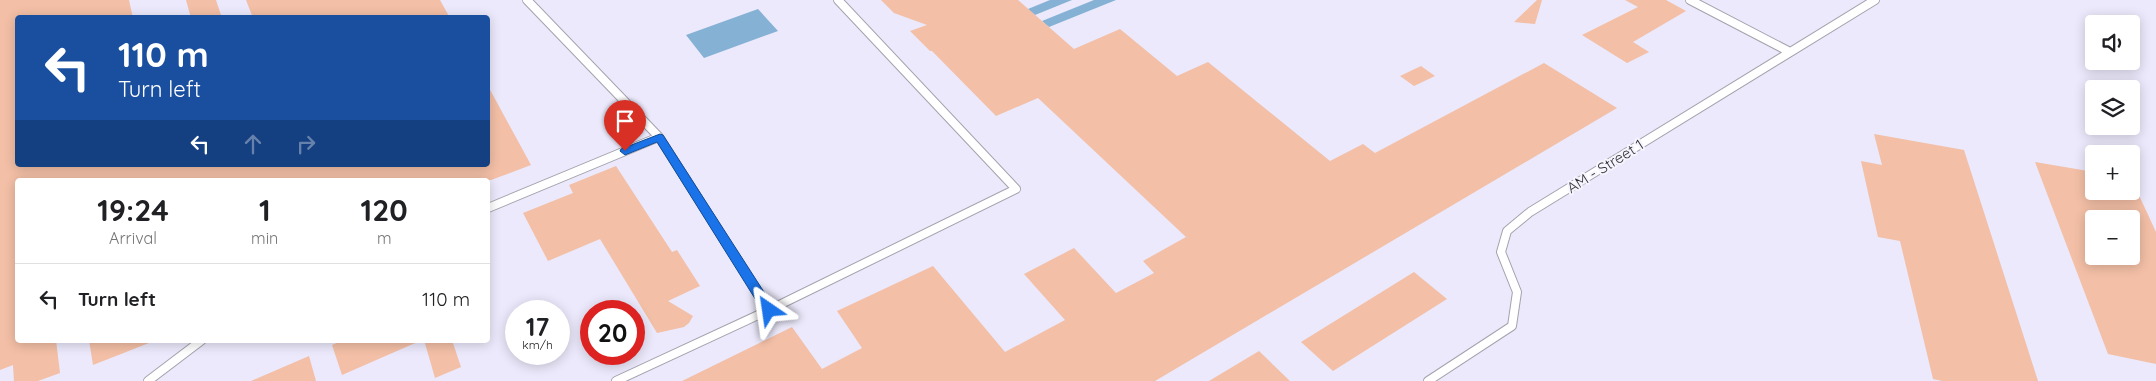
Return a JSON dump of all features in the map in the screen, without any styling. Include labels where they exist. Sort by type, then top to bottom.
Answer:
[{"type":"lane","points":[[527,0],[660,137],[769,310]]},
{"type":"lane","points":[[616,381],[769,310],[1016,190],[838,0]]},
{"type":"lane","points":[[1690,0],[1790,52]]},
{"type":"lane","name":"AM - Street 1","points":[[1428,381],[1512,326],[1517,292],[1502,252],[1507,231],[1530,212],[1875,0]]},
{"type":"lane","points":[[490,207],[660,137]]},
{"type":"lane","points":[[148,381],[198,343]]},
{"type":"shaded area","points":[[0,0],[2156,0],[2156,381],[0,381]]},
{"type":"water","points":[[1050,0],[1072,0],[1035,15],[1028,9]]},
{"type":"water","points":[[1094,0],[1116,0],[1049,27],[1042,21]]},
{"type":"water","points":[[758,9],[778,31],[704,58],[686,35]]},
{"type":"building","points":[[0,0],[129,0],[132,15],[15,15],[15,167],[490,167],[490,90],[531,165],[491,180],[490,178],[15,178],[15,343],[56,343],[60,373],[38,381],[14,381],[13,365],[0,370]]},
{"type":"building","points":[[186,0],[216,0],[221,15],[190,15]]},
{"type":"building","points":[[246,0],[440,0],[448,15],[252,15]]},
{"type":"building","points":[[881,0],[1018,0],[1074,49],[1120,29],[1177,76],[1208,62],[1330,161],[1363,144],[1375,153],[1544,63],[1617,108],[1155,381],[682,381],[792,327],[822,369],[862,348],[837,311],[933,266],[1005,352],[1065,320],[1024,274],[1074,248],[1116,293],[1154,273],[1143,261],[1186,237],[1038,98],[996,116],[910,31],[927,25],[894,13]]},
{"type":"building","points":[[1537,0],[1542,0],[1535,24],[1514,22]]},
{"type":"building","points":[[1625,0],[1666,0],[1686,11],[1633,42],[1649,52],[1627,63],[1582,35],[1638,7]]},
{"type":"building","points":[[1421,66],[1435,76],[1414,86],[1400,76]]},
{"type":"building","points":[[1874,134],[1964,150],[2038,381],[1942,381],[1933,379],[1900,241],[1878,237],[1861,161],[1882,165]]},
{"type":"building","points":[[2035,162],[2085,170],[2085,200],[2140,200],[2140,197],[2156,232],[2156,364],[2108,354]]},
{"type":"building","points":[[616,166],[672,252],[677,250],[700,286],[668,301],[693,316],[689,323],[684,327],[657,333],[645,313],[645,300],[637,300],[600,239],[548,261],[523,213],[573,193],[569,185]]},
{"type":"building","points":[[1414,272],[1447,299],[1333,371],[1301,342]]},
{"type":"building","points":[[89,343],[149,343],[93,365]]},
{"type":"building","points":[[336,343],[415,343],[342,375],[332,345]]},
{"type":"building","points":[[425,343],[453,343],[461,367],[435,378]]},
{"type":"building","points":[[1259,351],[1290,381],[1209,381]]},
{"type":"building","points":[[309,356],[316,381],[251,381]]},
{"type":"route","points":[[625,151],[660,137],[769,310]]}]
